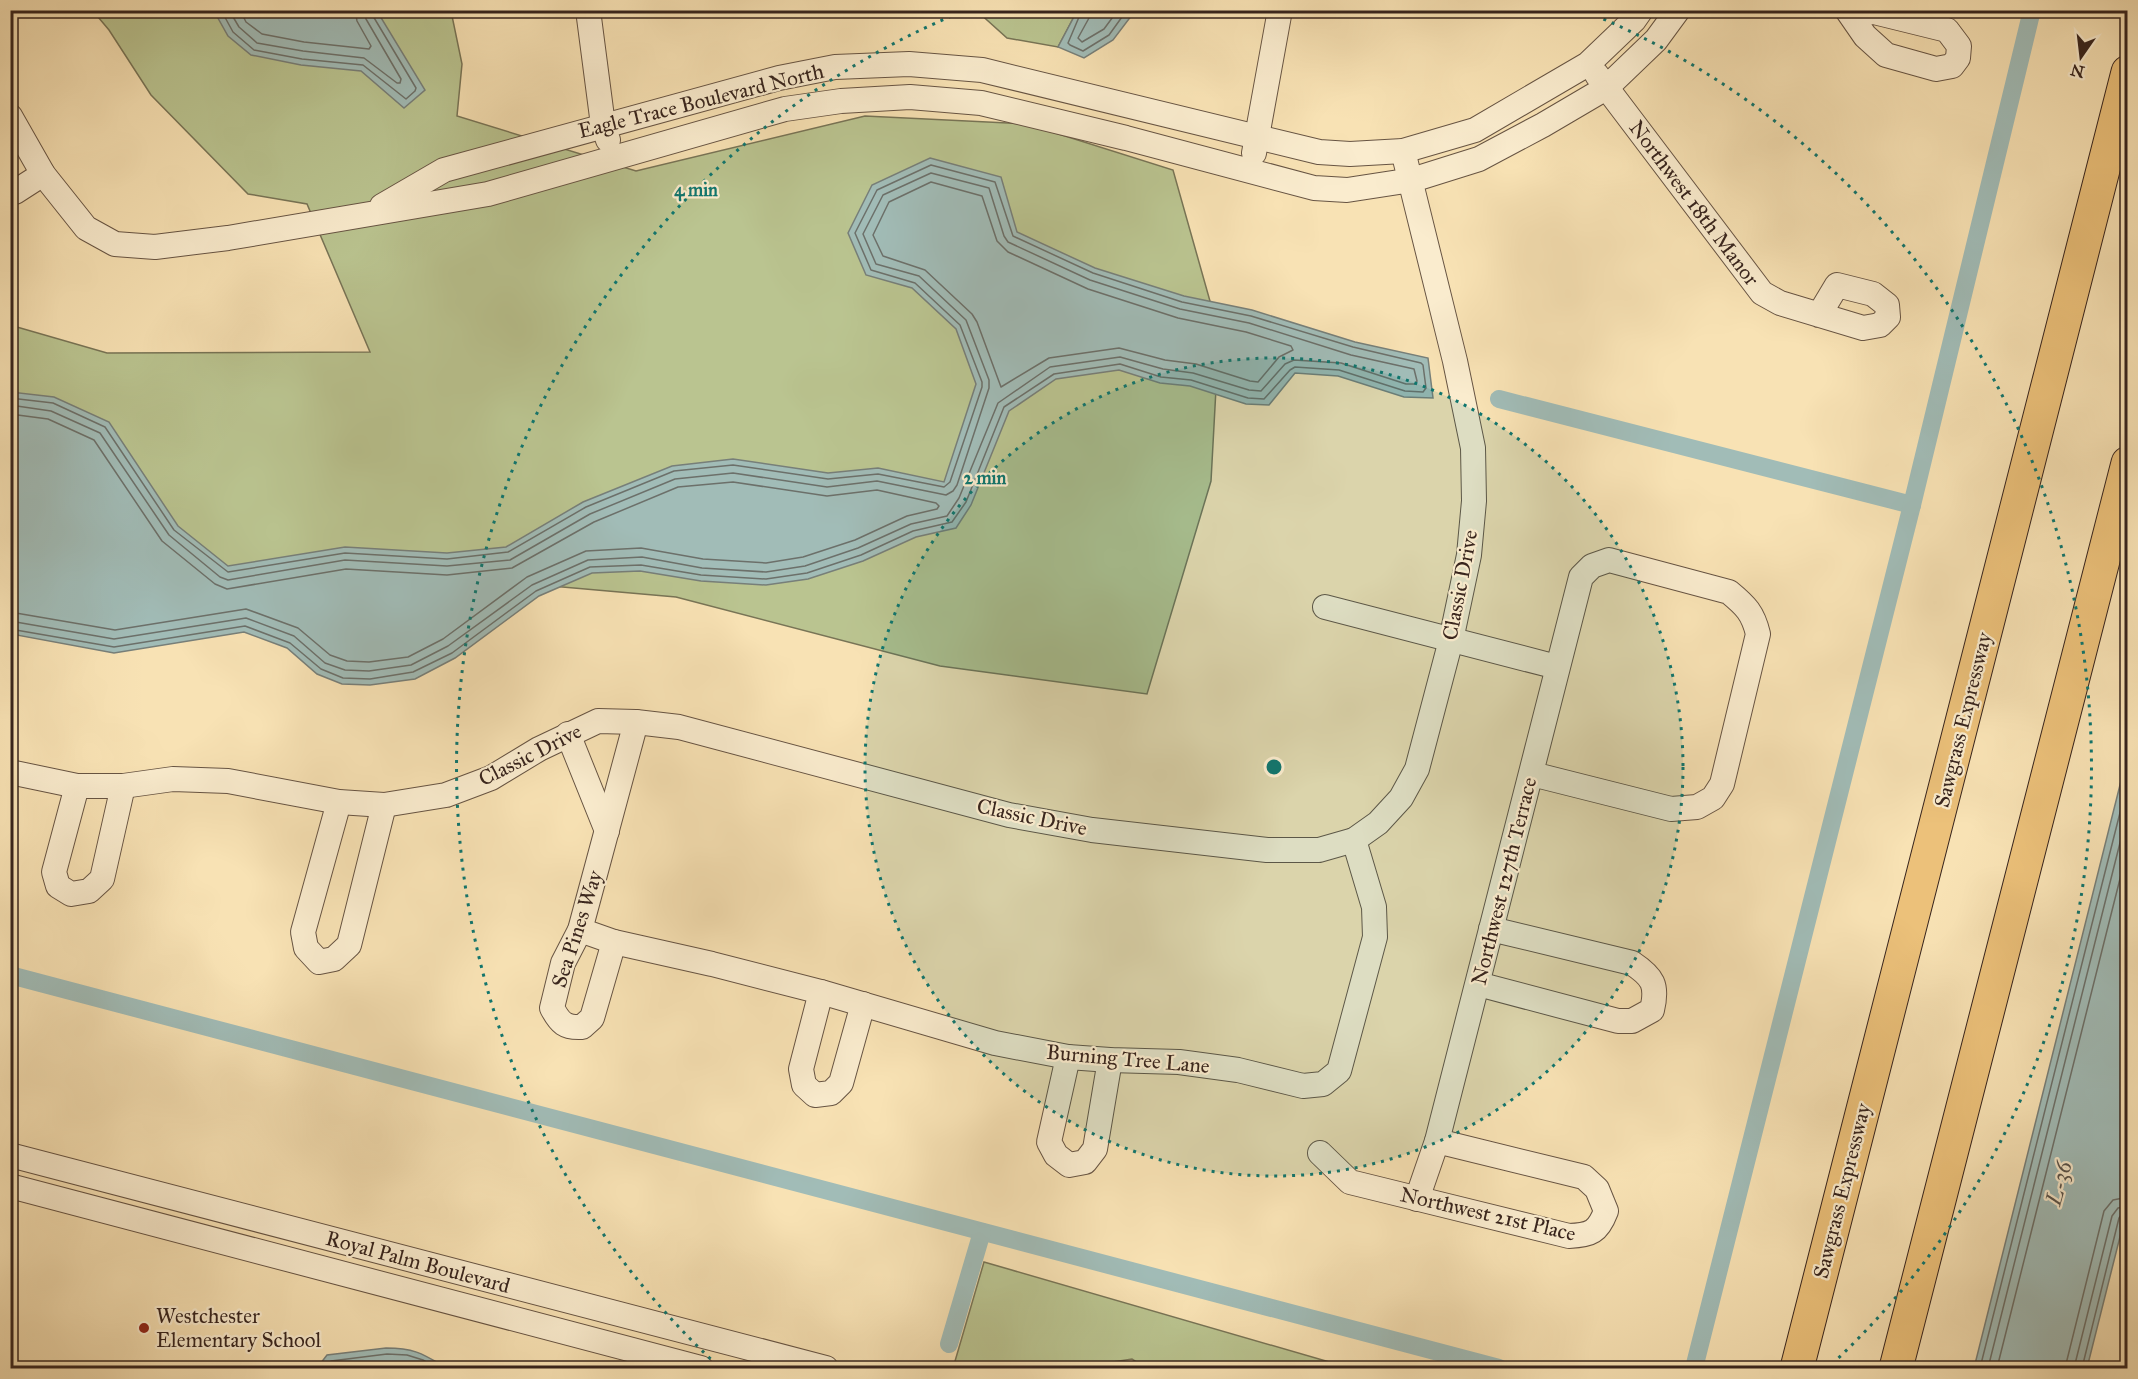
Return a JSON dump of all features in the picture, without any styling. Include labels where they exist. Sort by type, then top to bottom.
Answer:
[{"type":"highway","name":"Sawgrass Expressway","points":[[1797,1368],[2127,72]]},
{"type":"highway","points":[[1896,1368],[2127,463]]},
{"type":"street","points":[[588,10],[603,125],[613,157]]},
{"type":"street","points":[[1251,170],[1280,10]]},
{"type":"street","name":"Eagle Trace Boulevard North","points":[[369,213],[444,170],[779,78],[835,67],[909,64],[982,70],[1319,152],[1350,154],[1403,152],[1475,130],[1588,64],[1634,20],[1641,10]]},
{"type":"street","name":"Eagle Trace Boulevard North","points":[[10,116],[16,142],[86,228],[115,244],[155,247],[488,194],[785,109],[841,101],[910,97],[981,103],[1251,170],[1314,188],[1347,190],[1412,180],[1479,159],[1543,125],[1606,88],[1656,40],[1678,10]]},
{"type":"street","name":"Northwest 18th Manor","points":[[1588,64],[1762,292],[1780,303],[1819,315]]},
{"type":"street","name":"Classic Drive","points":[[10,772],[77,786],[123,786],[173,779],[228,782],[339,802],[384,805],[446,795],[491,778],[568,734],[598,721],[636,722],[678,727],[1009,815],[1092,830],[1267,850],[1319,850],[1354,840],[1378,823],[1401,798],[1417,769],[1451,640],[1469,555],[1474,501],[1473,448],[1455,361],[1412,180],[1403,152]]},
{"type":"street","points":[[10,193],[43,174]]},
{"type":"street","name":"Northwest 127th Terrace","points":[[1417,1198],[1437,1141],[1581,577],[1592,566],[1609,560],[1729,592],[1754,618],[1758,634],[1722,784],[1713,798],[1697,807],[1671,809],[1532,774]]},
{"type":"street","points":[[1325,607],[1557,667]]},
{"type":"street","name":"Sea Pines Way","points":[[614,942],[592,1018],[582,1027],[570,1028],[560,1023],[552,1008],[563,963],[580,930],[636,722]]},
{"type":"street","points":[[568,734],[607,831]]},
{"type":"street","points":[[77,786],[54,872],[57,886],[71,894],[89,891],[102,879],[123,786]]},
{"type":"street","points":[[339,802],[303,932],[306,948],[319,962],[334,959],[349,945],[384,805]]},
{"type":"street","name":"Burning Tree Lane","points":[[580,930],[614,942],[712,964],[863,1004],[995,1043],[1068,1057],[1179,1062],[1238,1070],[1303,1086],[1323,1084],[1339,1071],[1375,937],[1374,907],[1354,840]]},
{"type":"street","points":[[1478,984],[1618,1021],[1632,1021],[1652,1010],[1656,994],[1648,974],[1632,963],[1491,930]]},
{"type":"street","points":[[821,993],[801,1069],[804,1085],[815,1095],[831,1093],[841,1083],[863,1004]]},
{"type":"street","points":[[1068,1057],[1049,1142],[1056,1155],[1069,1165],[1085,1162],[1095,1149],[1110,1060]]},
{"type":"street","name":"Northwest 21st Place","points":[[1320,1153],[1350,1182],[1569,1236],[1587,1235],[1601,1225],[1606,1211],[1597,1189],[1584,1177],[1437,1141]]},
{"type":"street","name":"Royal Palm Boulevard","points":[[10,1155],[825,1368]]},
{"type":"street","name":"Royal Palm Boulevard","points":[[10,1186],[700,1368]]},
{"type":"green space","points":[[93,11],[451,11],[462,64],[457,116],[636,171],[865,116],[1027,124],[1173,170],[1219,333],[1211,481],[1147,694],[940,666],[676,597],[517,583],[11,604],[10,325],[107,353],[370,352],[307,204],[248,194],[151,95],[109,30]]},
{"type":"green space","points":[[977,11],[1077,11],[1058,47],[1007,38]]},
{"type":"green space","points":[[984,1262],[1350,1368],[1146,1368],[1132,1359],[1085,1368],[953,1368]]},
{"type":"water","points":[[214,11],[377,11],[425,90],[404,108],[361,71],[301,65],[251,55],[228,36]]},
{"type":"water","points":[[1077,11],[1135,11],[1113,40],[1084,58],[1058,47]]},
{"type":"water","points":[[930,158],[1001,177],[1017,232],[1095,268],[1184,296],[1252,310],[1355,342],[1428,358],[1433,398],[1404,397],[1338,376],[1295,373],[1269,405],[1246,404],[1190,386],[1160,383],[1119,370],[1056,379],[1009,411],[971,505],[956,528],[916,537],[863,561],[808,579],[766,585],[701,581],[640,571],[592,573],[539,596],[455,658],[415,679],[370,685],[342,684],[317,674],[287,648],[244,632],[114,653],[11,634],[11,392],[54,397],[109,422],[178,526],[228,566],[345,547],[447,553],[506,547],[583,502],[672,466],[733,459],[828,473],[878,468],[944,482],[976,384],[956,329],[912,288],[866,275],[848,233],[872,185]]},
{"type":"water","name":"L-36","points":[[2127,757],[2127,1209],[2087,1368],[1974,1368]]},
{"type":"water","points":[[386,1348],[418,1353],[447,1368],[317,1368],[327,1355]]},
{"type":"waterway","points":[[1694,1368],[1912,505],[2032,10]]},
{"type":"waterway","points":[[1499,399],[1912,505]]},
{"type":"waterway","points":[[10,975],[1499,1368]]},
{"type":"waterway","points":[[949,1344],[982,1232]]},
{"type":"place","name":"Westchester Elementary School","points":[[144,1328]]}]
